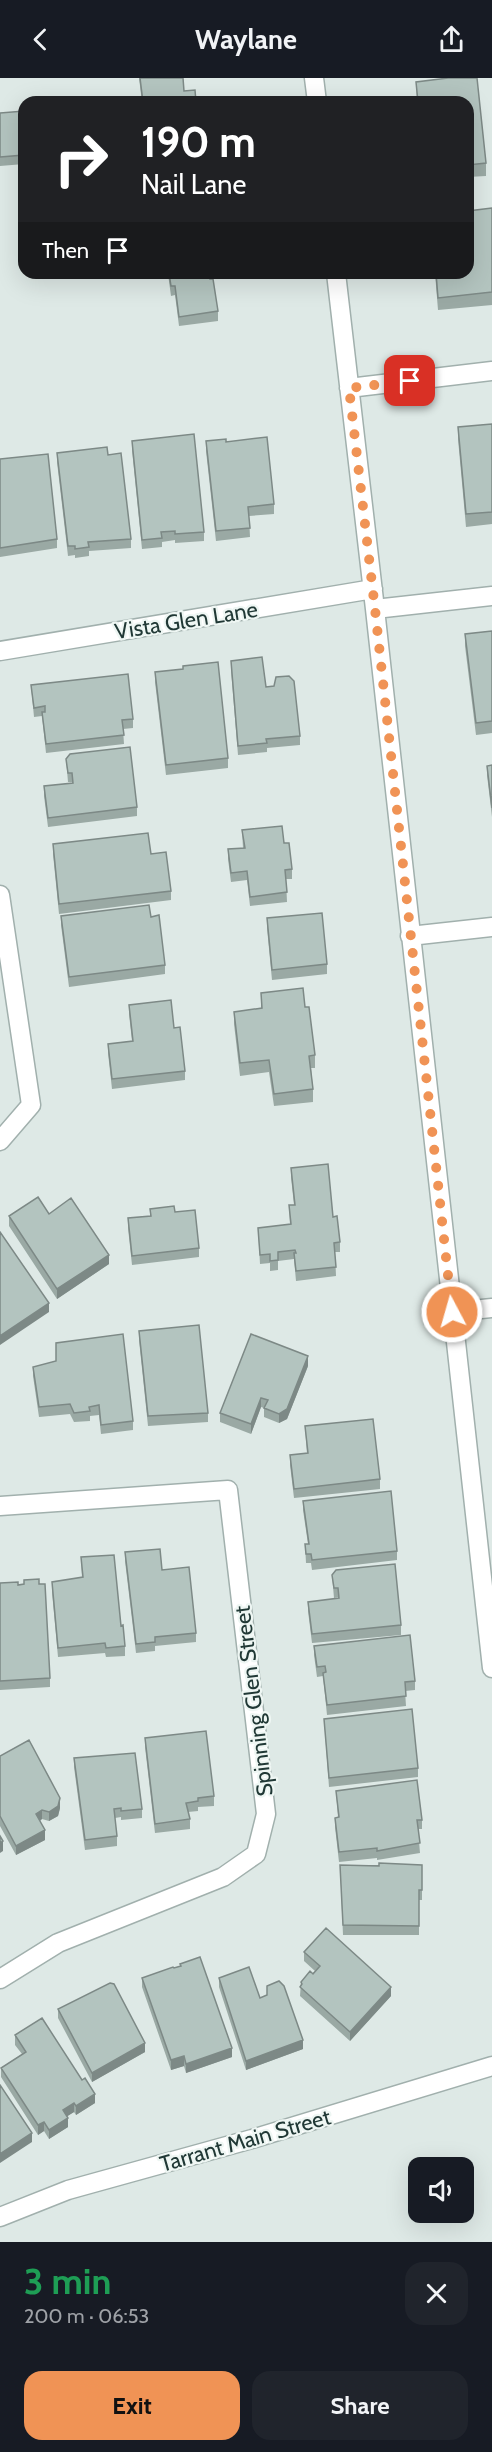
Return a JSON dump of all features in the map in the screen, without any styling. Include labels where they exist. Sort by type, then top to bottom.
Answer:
[{"type":"street","points":[[314,78],[316,96]]},
{"type":"street","points":[[337,279],[492,1668]]},
{"type":"street","points":[[349,388],[492,371]]},
{"type":"street","name":"Vista Glen Lane","points":[[0,651],[373,589]]},
{"type":"street","points":[[375,609],[492,596]]},
{"type":"street","points":[[0,895],[31,1104],[0,1141]]},
{"type":"street","points":[[410,936],[492,927]]},
{"type":"street","points":[[452,1312],[492,1308]]},
{"type":"street","name":"Spinning Glen Street","points":[[0,1506],[228,1490],[266,1814],[256,1854],[223,1877],[58,1943],[0,1979]]},
{"type":"street","name":"Tarrant Main Street","points":[[0,2217],[68,2190],[252,2139],[492,2066]]},
{"type":"building","points":[[140,78],[183,78],[184,91],[195,90],[196,96],[142,96]]},
{"type":"building","points":[[448,78],[477,78],[486,163],[474,164],[474,96],[417,96],[416,82]]},
{"type":"building","points":[[18,112],[18,156],[0,157],[0,113]]},
{"type":"building","points":[[492,208],[492,292],[438,298],[436,279],[474,279],[474,210]]},
{"type":"building","points":[[170,279],[213,279],[218,311],[179,317],[175,286],[171,286]]},
{"type":"building","points":[[492,424],[492,512],[466,514],[458,427]]},
{"type":"building","points":[[194,434],[204,532],[175,534],[175,531],[161,532],[162,538],[142,540],[132,441]]},
{"type":"building","points":[[267,437],[274,504],[248,507],[250,528],[216,531],[206,441],[226,439],[226,442]]},
{"type":"building","points":[[107,447],[108,455],[121,453],[131,539],[88,542],[89,547],[75,549],[75,546],[68,546],[57,453]]},
{"type":"building","points":[[48,454],[57,539],[0,548],[0,459]]},
{"type":"building","points":[[492,631],[492,721],[476,723],[465,634]]},
{"type":"building","points":[[262,657],[266,687],[274,686],[276,677],[289,676],[294,681],[300,736],[266,739],[267,743],[238,746],[231,661]]},
{"type":"building","points":[[218,662],[228,758],[166,765],[155,672]]},
{"type":"building","points":[[128,674],[133,719],[122,720],[124,735],[46,744],[42,712],[45,712],[45,706],[34,708],[31,685]]},
{"type":"building","points":[[130,747],[137,807],[48,818],[44,786],[73,783],[72,773],[68,773],[66,759],[70,754]]},
{"type":"building","points":[[492,765],[492,808],[487,766]]},
{"type":"building","points":[[282,826],[284,843],[289,843],[292,869],[285,870],[287,892],[250,897],[247,871],[231,873],[228,849],[245,848],[242,830]]},
{"type":"building","points":[[148,833],[151,854],[166,852],[171,891],[59,904],[53,844]]},
{"type":"building","points":[[149,905],[151,917],[159,915],[165,965],[69,977],[61,916]]},
{"type":"building","points":[[322,913],[327,964],[272,970],[267,918]]},
{"type":"building","points":[[303,988],[305,1007],[309,1007],[315,1055],[309,1056],[313,1089],[274,1094],[269,1060],[240,1063],[234,1012],[262,1008],[261,993]]},
{"type":"building","points":[[171,1000],[174,1028],[180,1027],[185,1071],[112,1079],[108,1044],[133,1041],[129,1005]]},
{"type":"building","points":[[328,1164],[333,1217],[337,1216],[340,1242],[334,1243],[336,1267],[296,1271],[295,1250],[278,1252],[278,1260],[270,1261],[270,1254],[260,1255],[258,1228],[291,1224],[289,1205],[295,1205],[291,1168]]},
{"type":"building","points":[[38,1197],[49,1214],[71,1198],[109,1255],[57,1289],[9,1216]]},
{"type":"building","points":[[174,1206],[175,1212],[195,1210],[199,1248],[132,1256],[128,1218],[151,1216],[150,1209]]},
{"type":"building","points":[[0,1232],[49,1303],[0,1336]]},
{"type":"building","points":[[199,1325],[208,1413],[148,1416],[139,1331]]},
{"type":"building","points":[[123,1334],[133,1421],[101,1425],[99,1405],[89,1407],[90,1411],[74,1413],[70,1404],[39,1407],[33,1367],[56,1361],[56,1343]]},
{"type":"building","points":[[251,1334],[308,1356],[287,1409],[279,1414],[264,1408],[268,1400],[261,1398],[251,1424],[220,1413]]},
{"type":"building","points":[[373,1419],[380,1479],[294,1489],[290,1455],[308,1453],[305,1426]]},
{"type":"building","points":[[391,1491],[397,1551],[312,1560],[311,1554],[306,1554],[305,1544],[309,1544],[303,1501]]},
{"type":"building","points":[[160,1549],[162,1570],[189,1567],[196,1633],[155,1637],[155,1642],[136,1644],[125,1552]]},
{"type":"building","points":[[114,1555],[125,1646],[106,1648],[105,1643],[58,1648],[52,1582],[83,1577],[81,1557]]},
{"type":"building","points":[[395,1564],[401,1625],[312,1634],[308,1602],[339,1598],[338,1588],[334,1588],[332,1575],[336,1570]]},
{"type":"building","points":[[39,1579],[39,1584],[45,1584],[50,1678],[0,1681],[0,1583],[18,1582],[18,1585],[24,1584],[24,1580]]},
{"type":"building","points":[[410,1635],[415,1681],[405,1682],[406,1696],[327,1705],[323,1673],[326,1672],[325,1666],[317,1667],[314,1646]]},
{"type":"building","points":[[412,1709],[418,1768],[329,1778],[324,1719]]},
{"type":"building","points":[[206,1731],[214,1796],[198,1798],[198,1801],[186,1803],[190,1819],[155,1824],[145,1738]]},
{"type":"building","points":[[29,1740],[60,1798],[58,1806],[49,1812],[42,1810],[36,1814],[45,1830],[16,1846],[0,1816],[0,1756]]},
{"type":"building","points":[[135,1753],[142,1809],[121,1811],[121,1808],[114,1809],[117,1836],[85,1840],[74,1758]]},
{"type":"building","points":[[417,1780],[422,1820],[417,1820],[420,1843],[377,1851],[377,1848],[339,1852],[335,1818],[339,1817],[336,1791]]},
{"type":"building","points":[[379,1863],[422,1865],[419,1926],[343,1925],[340,1865],[379,1866]]},
{"type":"building","points":[[326,1928],[391,1987],[350,2032],[300,1987],[301,1982],[310,1971],[313,1974],[320,1966],[304,1952]]},
{"type":"building","points":[[200,1957],[232,2048],[186,2064],[184,2056],[171,2060],[142,1978],[181,1966],[180,1964]]},
{"type":"building","points":[[249,1967],[260,1998],[267,1995],[267,1986],[279,1981],[284,1986],[303,2040],[246,2061],[219,1978]]},
{"type":"building","points":[[110,1983],[114,1984],[145,2043],[92,2073],[58,2009]]},
{"type":"building","points":[[42,2018],[82,2080],[85,2078],[95,2094],[76,2106],[74,2103],[63,2110],[68,2118],[49,2130],[44,2122],[38,2125],[1,2068],[26,2052],[15,2035]]},
{"type":"building","points":[[0,2085],[32,2133],[0,2154]]},
{"type":"route","points":[[410,381],[349,388],[452,1312]]}]
